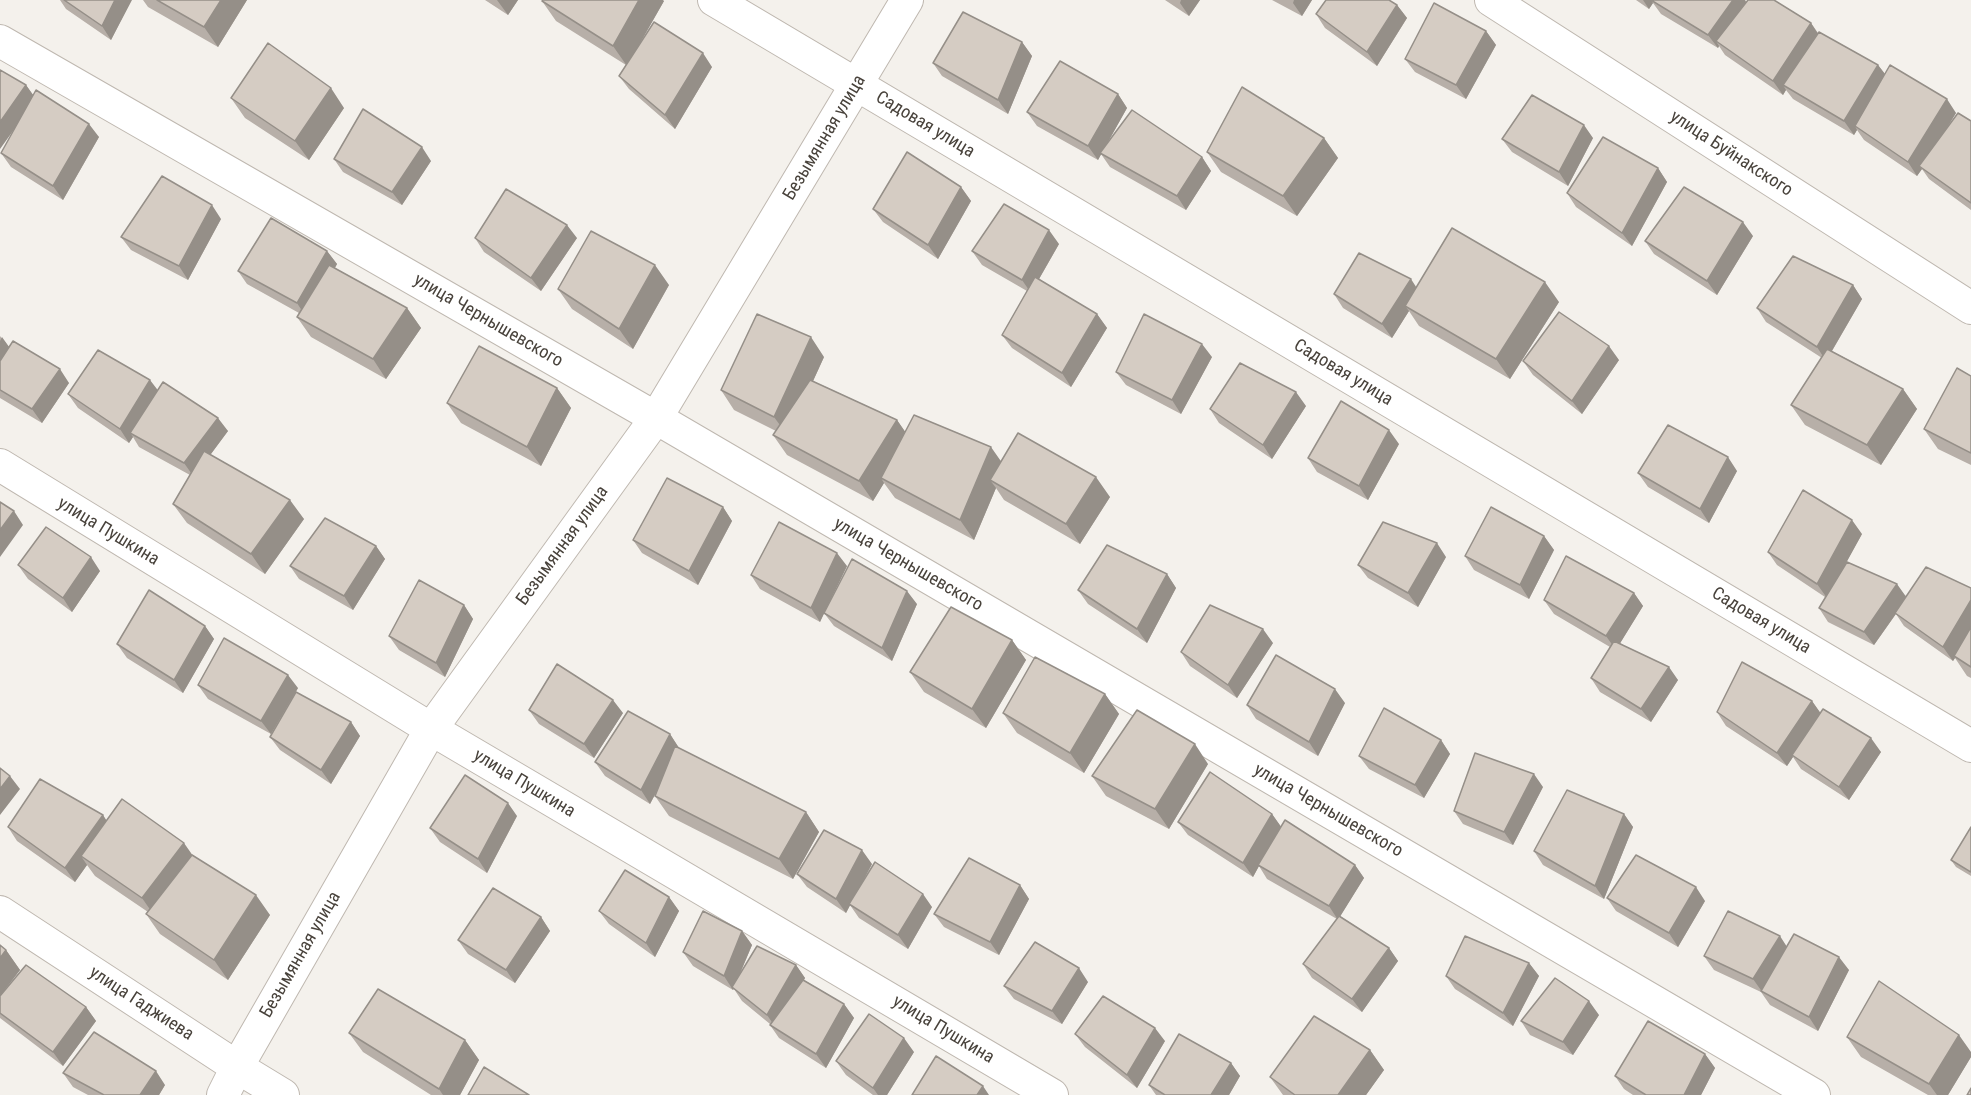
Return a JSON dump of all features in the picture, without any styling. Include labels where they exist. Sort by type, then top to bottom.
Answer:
[{"type":"street","name":"Садовая улица","points":[[714,0],[1971,746]]},
{"type":"street","name":"Безымянная улица","points":[[223,1095],[431,729],[656,417],[908,0]]},
{"type":"street","name":"улица Буйнакского","points":[[1491,0],[1971,308]]},
{"type":"street","name":"улица Чернышевского","points":[[0,41],[656,417],[1814,1095]]},
{"type":"street","name":"улица Пушкина","points":[[0,465],[431,729],[1052,1095]]},
{"type":"street","name":"улица Гаджиева","points":[[0,912],[237,1068],[283,1095]]},
{"type":"building","points":[[64,0],[115,0],[102,26]]},
{"type":"building","points":[[157,0],[221,0],[204,27]]},
{"type":"building","points":[[543,0],[639,0],[613,46]]},
{"type":"building","points":[[1326,0],[1389,0],[1397,5],[1367,52],[1316,14]]},
{"type":"building","points":[[1651,0],[1733,0],[1708,35]]},
{"type":"building","points":[[1748,0],[1774,0],[1811,23],[1773,81],[1716,41]]},
{"type":"building","points":[[1434,3],[1486,31],[1456,85],[1405,59]]},
{"type":"building","points":[[963,12],[1022,42],[998,100],[933,63]]},
{"type":"building","points":[[654,22],[703,53],[665,115],[619,76]]},
{"type":"building","points":[[1819,32],[1878,65],[1844,121],[1783,85]]},
{"type":"building","points":[[268,43],[331,88],[295,141],[231,98]]},
{"type":"building","points":[[1060,61],[1118,94],[1088,146],[1027,112]]},
{"type":"building","points":[[1890,65],[1947,99],[1908,162],[1855,126]]},
{"type":"building","points":[[0,70],[26,85],[0,122]]},
{"type":"building","points":[[1242,87],[1324,138],[1283,196],[1207,152]]},
{"type":"building","points":[[36,90],[89,124],[53,186],[1,153]]},
{"type":"building","points":[[1532,95],[1584,125],[1559,172],[1502,139]]},
{"type":"building","points":[[363,109],[422,147],[392,192],[334,159]]},
{"type":"building","points":[[1132,110],[1202,157],[1177,196],[1100,153]]},
{"type":"building","points":[[1958,113],[1971,121],[1971,203],[1919,166]]},
{"type":"building","points":[[1603,137],[1658,168],[1622,233],[1567,193]]},
{"type":"building","points":[[907,152],[961,187],[928,245],[873,209]]},
{"type":"building","points":[[162,176],[212,205],[179,266],[121,237]]},
{"type":"building","points":[[1684,187],[1743,222],[1707,281],[1645,241]]},
{"type":"building","points":[[506,189],[567,225],[531,278],[475,238]]},
{"type":"building","points":[[1004,204],[1049,230],[1022,280],[972,251]]},
{"type":"building","points":[[271,218],[327,251],[297,303],[238,271]]},
{"type":"building","points":[[1452,228],[1545,282],[1496,359],[1405,306]]},
{"type":"building","points":[[591,231],[655,265],[619,329],[558,289]]},
{"type":"building","points":[[1359,253],[1411,279],[1382,324],[1334,294]]},
{"type":"building","points":[[1793,256],[1853,285],[1817,347],[1757,308]]},
{"type":"building","points":[[329,265],[407,308],[373,359],[297,317]]},
{"type":"building","points":[[1035,277],[1097,314],[1062,373],[1002,335]]},
{"type":"building","points":[[1559,312],[1609,346],[1572,401],[1523,361]]},
{"type":"building","points":[[757,314],[811,337],[774,417],[721,390]]},
{"type":"building","points":[[1144,314],[1202,344],[1172,400],[1116,372]]},
{"type":"building","points":[[13,341],[60,369],[32,409],[0,390],[0,361]]},
{"type":"building","points":[[479,346],[557,388],[527,447],[447,403]]},
{"type":"building","points":[[1827,349],[1903,389],[1867,445],[1791,405]]},
{"type":"building","points":[[98,350],[150,380],[120,429],[68,394]]},
{"type":"building","points":[[1240,363],[1296,392],[1263,445],[1210,409]]},
{"type":"building","points":[[1957,368],[1971,376],[1971,453],[1924,429]]},
{"type":"building","points":[[810,380],[897,420],[859,481],[773,435]]},
{"type":"building","points":[[163,382],[218,418],[184,463],[130,433]]},
{"type":"building","points":[[1341,401],[1389,430],[1359,486],[1308,458]]},
{"type":"building","points":[[914,415],[991,447],[960,520],[881,478]]},
{"type":"building","points":[[1668,425],[1728,457],[1700,509],[1638,473]]},
{"type":"building","points":[[1018,433],[1096,477],[1066,524],[990,480]]},
{"type":"building","points":[[204,451],[290,500],[251,554],[173,504]]},
{"type":"building","points":[[667,478],[723,507],[689,571],[633,540]]},
{"type":"building","points":[[1803,490],[1852,520],[1817,584],[1768,552]]},
{"type":"building","points":[[0,502],[14,511],[0,530]]},
{"type":"building","points":[[1491,507],[1544,536],[1520,585],[1465,556]]},
{"type":"building","points":[[325,518],[376,546],[344,596],[290,566]]},
{"type":"building","points":[[779,522],[837,553],[811,608],[751,575]]},
{"type":"building","points":[[1383,522],[1437,543],[1408,593],[1358,565]]},
{"type":"building","points":[[46,527],[91,557],[63,598],[18,565]]},
{"type":"building","points":[[1107,545],[1167,574],[1137,629],[1078,590]]},
{"type":"building","points":[[1566,556],[1634,593],[1606,636],[1544,600]]},
{"type":"building","points":[[852,559],[907,591],[882,648],[824,613]]},
{"type":"building","points":[[1847,562],[1897,584],[1864,632],[1819,608]]},
{"type":"building","points":[[1926,567],[1971,588],[1971,600],[1943,647],[1895,613]]},
{"type":"building","points":[[419,580],[464,605],[436,663],[389,636]]},
{"type":"building","points":[[149,590],[205,626],[174,680],[117,644]]},
{"type":"building","points":[[1210,605],[1263,629],[1228,685],[1181,652]]},
{"type":"building","points":[[951,607],[1012,640],[972,709],[910,672]]},
{"type":"building","points":[[1971,627],[1971,667],[1954,656]]},
{"type":"building","points":[[224,638],[288,675],[261,721],[198,685]]},
{"type":"building","points":[[1614,641],[1669,667],[1641,709],[1591,678]]},
{"type":"building","points":[[1276,655],[1335,689],[1309,742],[1247,705]]},
{"type":"building","points":[[1035,657],[1105,694],[1070,753],[1003,713]]},
{"type":"building","points":[[1742,662],[1812,701],[1777,753],[1717,712]]},
{"type":"building","points":[[557,664],[613,700],[584,744],[529,710]]},
{"type":"building","points":[[296,692],[351,722],[321,770],[270,737]]},
{"type":"building","points":[[1384,708],[1441,740],[1415,785],[1359,756]]},
{"type":"building","points":[[1823,709],[1871,738],[1839,787],[1792,755]]},
{"type":"building","points":[[1137,710],[1195,744],[1155,809],[1092,776]]},
{"type":"building","points":[[628,711],[670,734],[641,790],[595,762]]},
{"type":"building","points":[[675,746],[806,812],[779,859],[655,796]]},
{"type":"building","points":[[1475,753],[1534,774],[1504,832],[1454,811]]},
{"type":"building","points":[[0,768],[10,776],[0,789]]},
{"type":"building","points":[[1210,772],[1272,814],[1243,863],[1178,822]]},
{"type":"building","points":[[465,775],[508,803],[478,859],[430,828]]},
{"type":"building","points":[[40,779],[103,815],[65,868],[8,827]]},
{"type":"building","points":[[1567,790],[1624,814],[1595,886],[1534,851]]},
{"type":"building","points":[[122,799],[184,843],[142,898],[81,856]]},
{"type":"building","points":[[1285,820],[1355,865],[1329,906],[1258,865]]},
{"type":"building","points":[[1971,827],[1971,872],[1951,860]]},
{"type":"building","points":[[824,830],[862,850],[836,899],[797,874]]},
{"type":"building","points":[[192,855],[256,895],[214,960],[146,914]]},
{"type":"building","points":[[1636,855],[1696,887],[1669,933],[1607,898]]},
{"type":"building","points":[[969,858],[1020,885],[990,942],[934,914]]},
{"type":"building","points":[[875,862],[923,894],[898,935],[849,904]]},
{"type":"building","points":[[625,870],[669,897],[646,943],[599,911]]},
{"type":"building","points":[[493,888],[541,917],[506,970],[458,940]]},
{"type":"building","points":[[703,911],[742,931],[724,976],[683,952]]},
{"type":"building","points":[[1728,911],[1780,936],[1753,979],[1704,956]]},
{"type":"building","points":[[1339,916],[1389,948],[1352,999],[1303,964]]},
{"type":"building","points":[[1794,934],[1839,957],[1809,1017],[1761,991]]},
{"type":"building","points":[[1465,936],[1529,963],[1503,1013],[1446,976]]},
{"type":"building","points":[[1035,942],[1079,968],[1052,1011],[1004,986]]},
{"type":"building","points":[[0,945],[6,950],[0,958]]},
{"type":"building","points":[[757,946],[796,965],[767,1015],[732,987]]},
{"type":"building","points":[[26,965],[86,1007],[53,1052],[0,1013],[0,996]]},
{"type":"building","points":[[1555,978],[1589,1001],[1563,1042],[1521,1021]]},
{"type":"building","points":[[803,980],[844,1004],[816,1054],[770,1025]]},
{"type":"building","points":[[1879,981],[1959,1035],[1929,1084],[1847,1037]]},
{"type":"building","points":[[378,989],[465,1040],[439,1089],[349,1033]]},
{"type":"building","points":[[1103,996],[1155,1028],[1127,1075],[1075,1034]]},
{"type":"building","points":[[869,1014],[904,1038],[873,1088],[836,1061]]},
{"type":"building","points":[[1314,1016],[1370,1050],[1338,1095],[1295,1095],[1270,1077]]},
{"type":"building","points":[[1648,1021],[1705,1054],[1684,1095],[1646,1095],[1615,1076]]},
{"type":"building","points":[[94,1032],[156,1071],[140,1095],[104,1095],[63,1073]]},
{"type":"building","points":[[1179,1034],[1231,1063],[1211,1095],[1165,1095],[1149,1085]]},
{"type":"building","points":[[936,1056],[983,1086],[977,1095],[912,1095]]},
{"type":"building","points":[[484,1067],[529,1095],[468,1095]]}]
